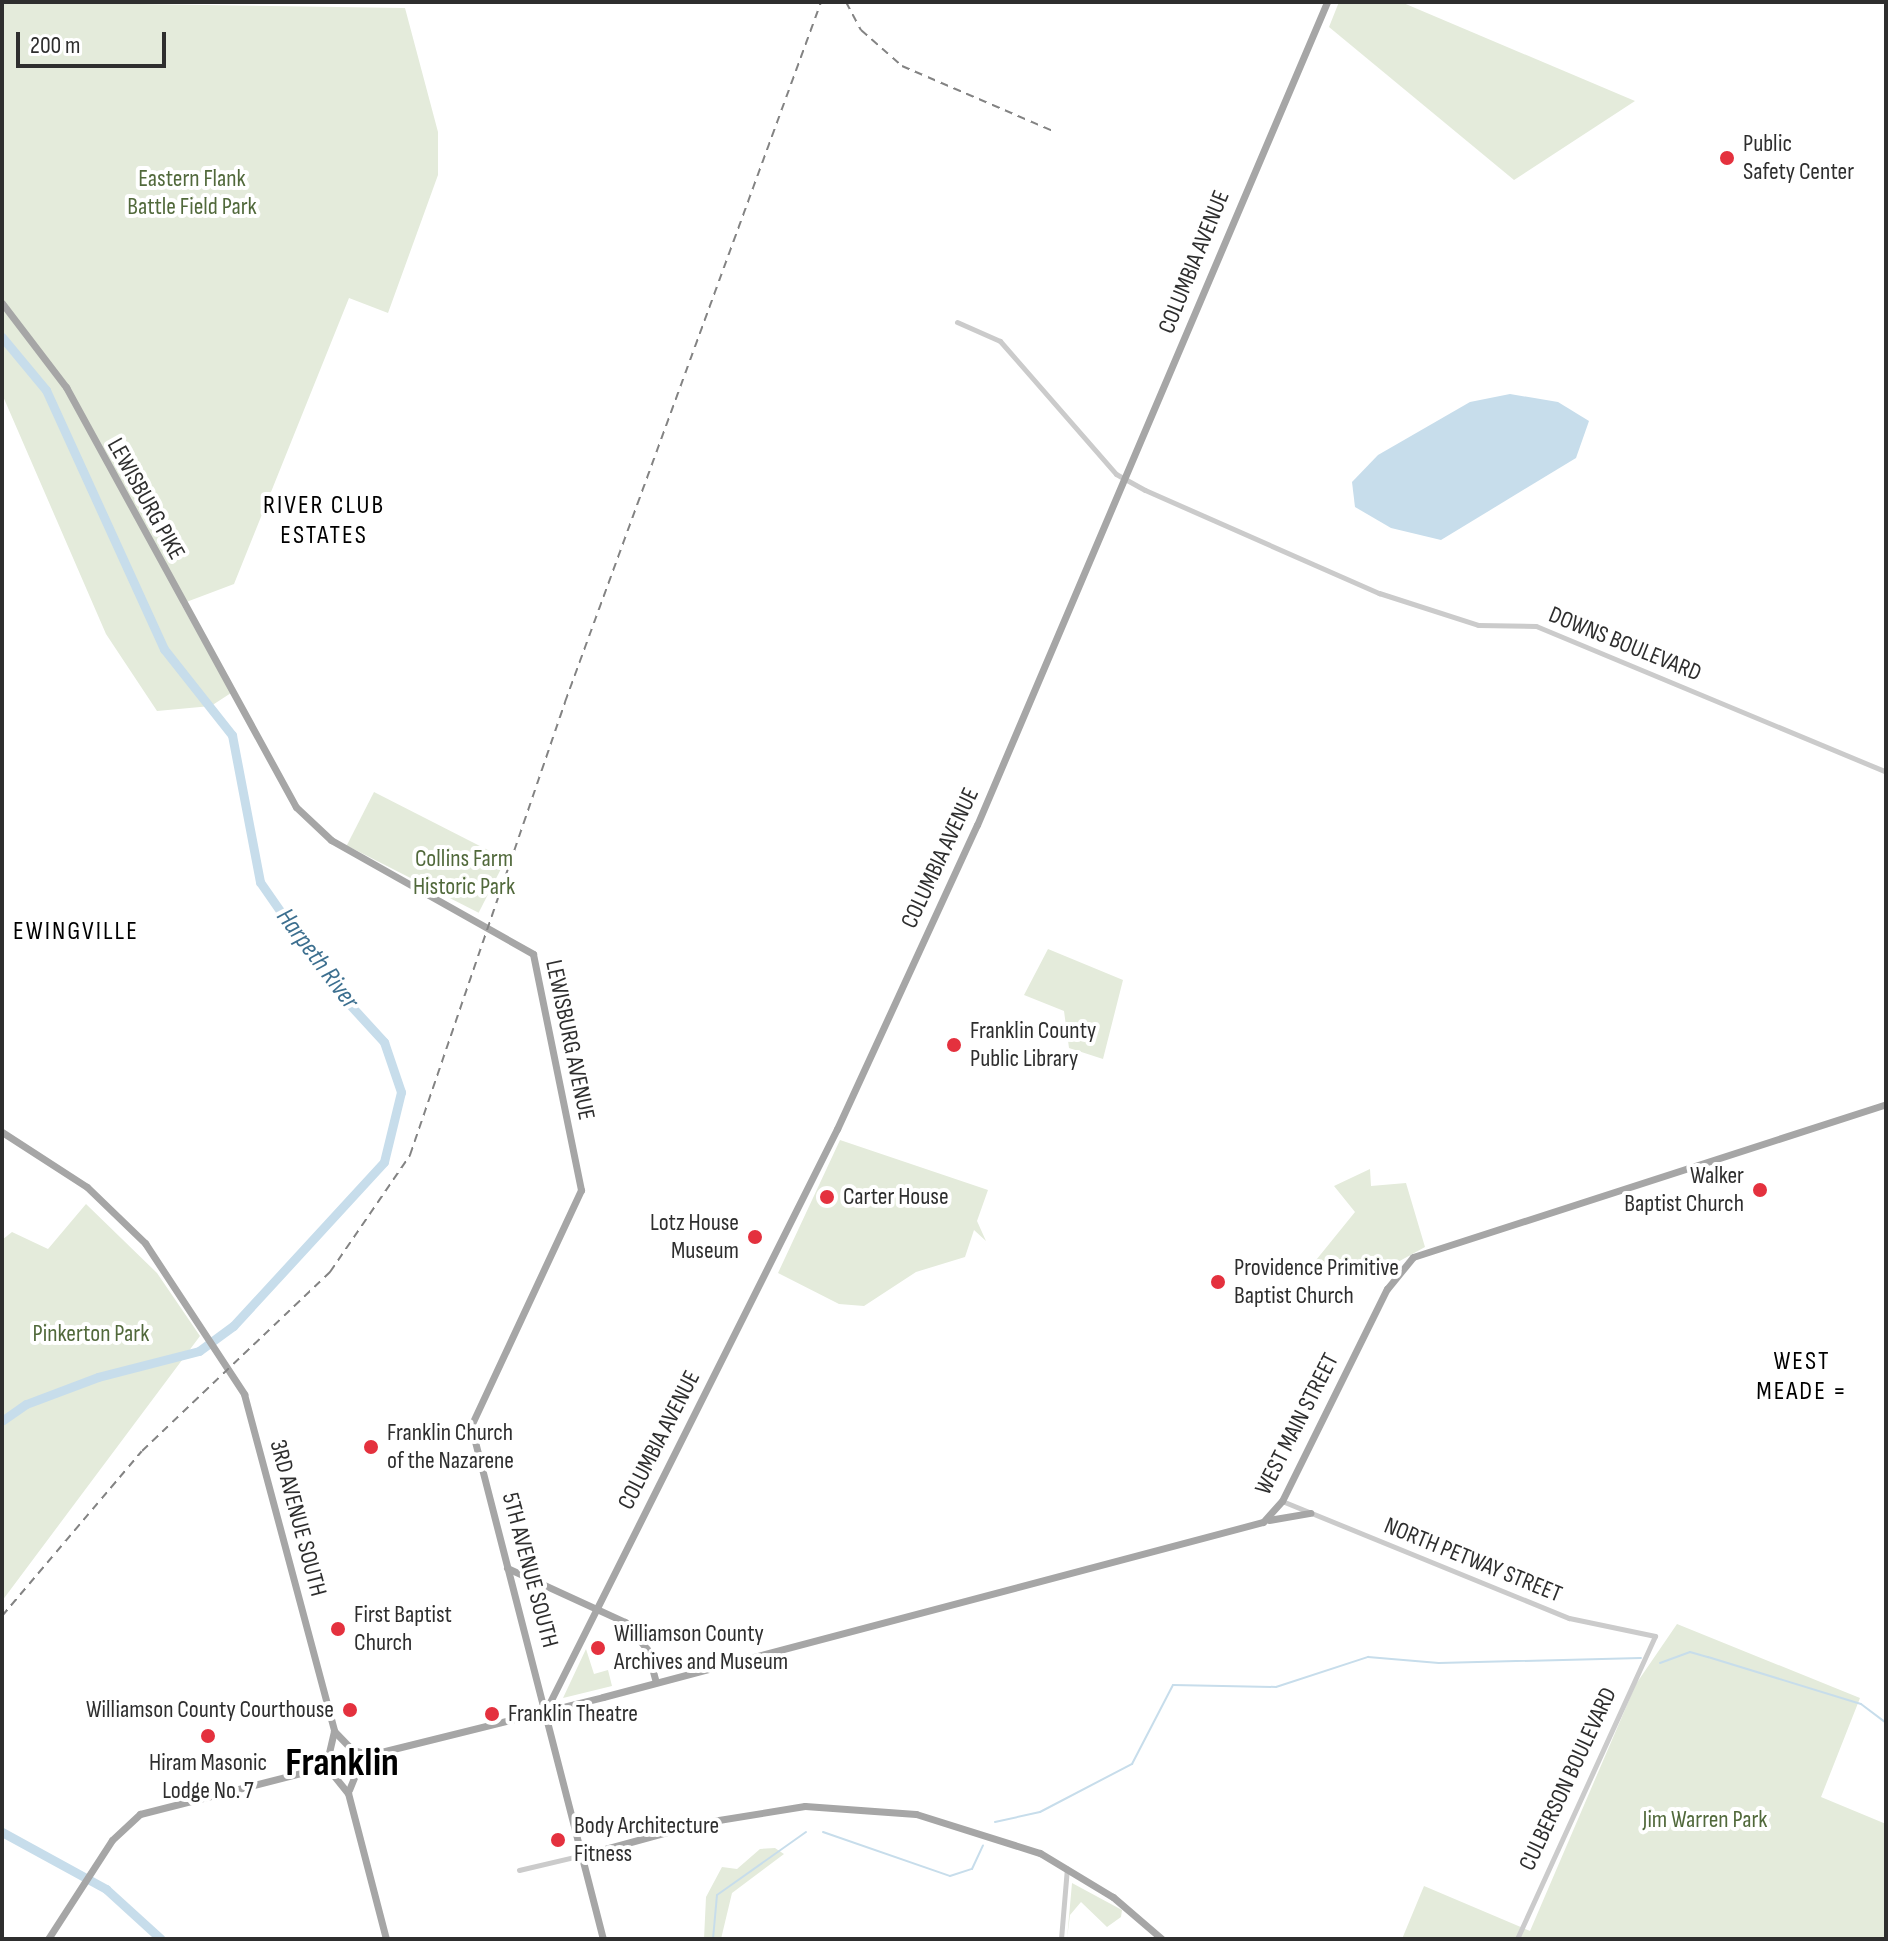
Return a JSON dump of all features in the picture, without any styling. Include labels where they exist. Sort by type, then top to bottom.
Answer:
[{"type":"main road","name":"COLUMBIA AVENUE","points":[[546,1710],[845,1113],[1038,688],[1327,2]]},
{"type":"main road","name":"LEWISBURG PIKE","points":[[2,303],[66,387],[247,721]]},
{"type":"main road","name":"LEWISBURG AVENUE","points":[[247,721],[311,824],[525,943],[537,966],[581,1190],[473,1415],[474,1440]]},
{"type":"main road","name":"WEST MAIN STREET","points":[[369,1755],[1263,1522],[1282,1501],[1387,1289],[1413,1257],[1886,1104]]},
{"type":"main road","name":"3RD AVENUE SOUTH","points":[[2,1132],[119,1217],[199,1316],[228,1363],[259,1448],[334,1731],[328,1755]]},
{"type":"main road","name":"5TH AVENUE SOUTH","points":[[474,1440],[603,1939]]},
{"type":"main road","points":[[1263,1522],[1310,1513]]},
{"type":"main road","points":[[507,1568],[598,1607],[638,1634],[656,1682]]},
{"type":"main road","points":[[334,1731],[352,1749],[369,1755],[356,1771],[348,1793]]},
{"type":"main road","points":[[48,1939],[101,1856],[140,1814],[312,1770],[328,1755],[352,1749]]},
{"type":"main road","points":[[352,1749],[356,1771]]},
{"type":"main road","points":[[328,1755],[333,1776],[348,1793],[386,1939]]},
{"type":"main road","points":[[312,1770],[333,1776],[356,1771]]},
{"type":"main road","points":[[583,1855],[700,1823],[835,1806],[954,1823],[1067,1867],[1162,1939]]},
{"type":"street","points":[[957,322],[1002,343],[1124,479]]},
{"type":"street","name":"DOWNS BOULEVARD","points":[[1124,479],[1379,593],[1478,625],[1536,626],[1886,772]]},
{"type":"street","name":"NORTH PETWAY STREET","points":[[1282,1501],[1569,1618],[1655,1636]]},
{"type":"street","name":"CULBERSON BOULEVARD","points":[[1517,1939],[1655,1636]]},
{"type":"street","points":[[519,1870],[583,1855]]},
{"type":"street","points":[[1061,1939],[1067,1867]]},
{"type":"green space","name":"Eastern Flank Battle Field Park","points":[[2,2],[405,8],[438,132],[438,175],[388,313],[349,298],[234,584],[181,604],[231,693],[211,706],[157,711],[106,634],[2,394]]},
{"type":"green space","points":[[1339,2],[1401,2],[1635,101],[1514,180],[1329,27]]},
{"type":"green space","name":"Collins Farm Historic Park","points":[[374,792],[506,859],[479,913],[347,845]]},
{"type":"green space","points":[[1048,949],[1123,980],[1103,1059],[1069,1048],[1064,1011],[1024,995]]},
{"type":"green space","points":[[840,1140],[988,1190],[977,1221],[986,1241],[974,1230],[965,1257],[916,1272],[864,1306],[839,1304],[778,1273]]},
{"type":"green space","points":[[1370,1169],[1371,1186],[1406,1183],[1425,1247],[1396,1263],[1308,1270],[1355,1212],[1334,1186]]},
{"type":"green space","name":"Pinkerton Park","points":[[86,1204],[157,1273],[200,1336],[2,1601],[2,1240],[12,1232],[48,1249]]},
{"type":"green space","name":"Jim Warren Park","points":[[1677,1624],[1860,1698],[1821,1797],[1886,1824],[1886,1939],[1402,1939],[1424,1886],[1530,1931],[1636,1684]]},
{"type":"green space","points":[[586,1649],[594,1674],[608,1670],[612,1686],[563,1698]]},
{"type":"green space","points":[[775,1848],[784,1854],[732,1893],[721,1939],[704,1939],[706,1897],[722,1867],[737,1869],[760,1849]]},
{"type":"green space","points":[[1072,1883],[1122,1910],[1121,1917],[1107,1927],[1081,1902],[1070,1915],[1067,1939]]},
{"type":"water","points":[[1510,394],[1558,402],[1589,421],[1576,458],[1441,540],[1391,528],[1355,507],[1352,482],[1378,455],[1470,402]]},
{"type":"waterway","name":"Harpeth River","points":[[2,337],[46,390],[164,649],[232,735],[260,882],[331,984],[384,1042],[401,1092],[384,1162],[233,1326],[199,1351],[98,1377],[26,1404],[2,1421]]},
{"type":"waterway","points":[[1660,1663],[1690,1652],[1861,1704],[1886,1723]]},
{"type":"waterway","points":[[995,1822],[1040,1812],[1132,1764],[1173,1685],[1276,1687],[1368,1657],[1439,1663],[1641,1658]]},
{"type":"waterway","name":"Harpeth River","points":[[2,1832],[106,1889],[161,1939]]},
{"type":"waterway","points":[[713,1939],[717,1895],[806,1832]]},
{"type":"waterway","points":[[823,1832],[950,1876],[972,1869],[983,1845]]},
{"type":"railway","points":[[2,1616],[142,1451],[330,1272],[410,1155],[565,702],[821,2]]},
{"type":"railway","points":[[846,2],[861,30],[902,66],[1053,131]]},
{"type":"place","name":"Public Safety Center","points":[[1727,158]]},
{"type":"place","name":"Franklin County Public Library","points":[[954,1045]]},
{"type":"place","name":"Walker Baptist Church","points":[[1760,1190]]},
{"type":"place","name":"Carter House","points":[[827,1197]]},
{"type":"place","name":"Lotz House Museum","points":[[755,1237]]},
{"type":"place","name":"Providence Primitive Baptist Church","points":[[1218,1282]]},
{"type":"place","name":"Franklin Church of the Nazarene","points":[[371,1447]]},
{"type":"place","name":"First Baptist Church","points":[[338,1629]]},
{"type":"place","name":"Williamson County Archives and Museum","points":[[598,1648]]},
{"type":"place","name":"Williamson County Courthouse","points":[[350,1710]]},
{"type":"place","name":"Franklin Theatre","points":[[492,1714]]},
{"type":"place","name":"Hiram Masonic Lodge No. 7","points":[[208,1736]]},
{"type":"place","name":"Body Architecture Fitness","points":[[558,1840]]},
{"type":"district","name":"RIVER CLUB ESTATES","points":[[324,521]]},
{"type":"district","name":"EWINGVILLE","points":[[76,932]]},
{"type":"district","name":"WEST MEADE =","points":[[1802,1377]]},
{"type":"district","name":"Franklin","points":[[342,1763]]}]
